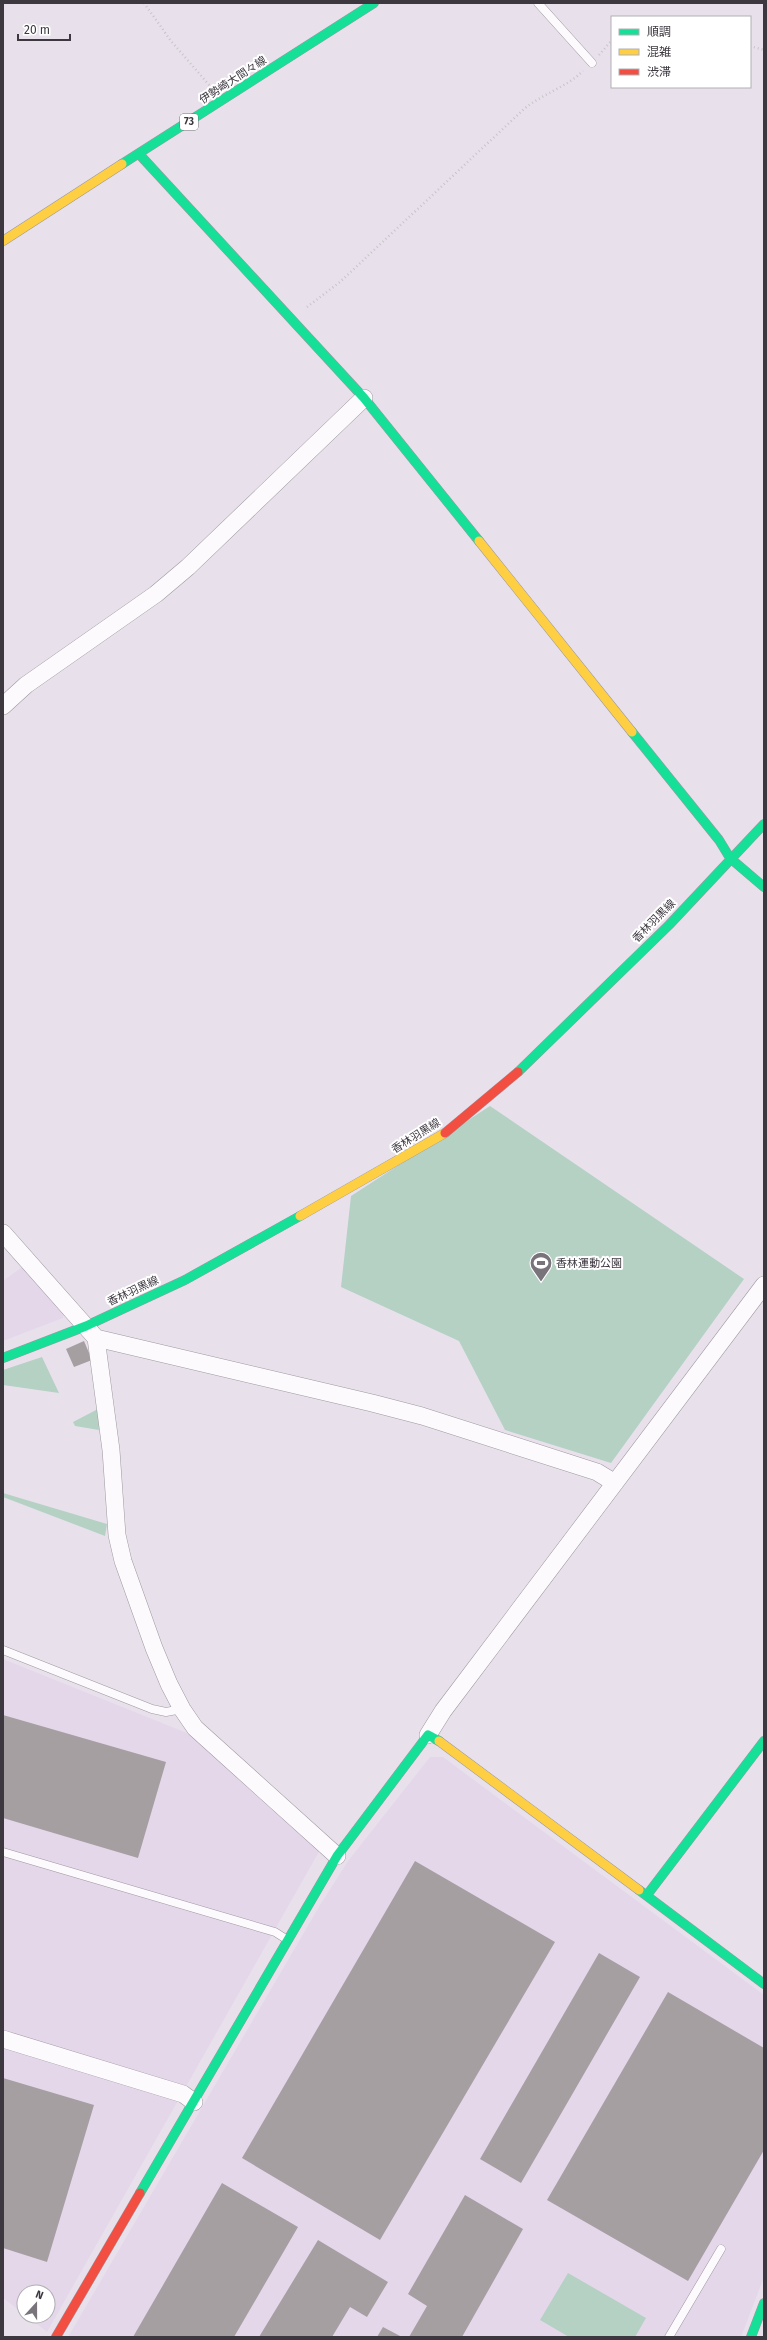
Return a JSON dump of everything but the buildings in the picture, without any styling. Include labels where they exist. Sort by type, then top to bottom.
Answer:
[{"type":"street","name":"伊勢崎大間々線","points":[[3,240],[223,101],[374,3]]},
{"type":"street","points":[[139,154],[293,319],[364,398],[719,840],[730,858],[764,887]]},
{"type":"street","points":[[3,706],[26,685],[156,594],[188,567],[364,398]]},
{"type":"street","name":"香林羽黒線","points":[[3,1358],[91,1332],[380,1172],[442,1134],[508,1082],[669,925],[730,858],[764,824]]},
{"type":"street","points":[[3,1233],[91,1332],[111,1450],[117,1535],[123,1561],[154,1648],[182,1709],[195,1728],[337,1856]]},
{"type":"street","points":[[56,2337],[194,2102],[287,1939],[337,1856],[428,1734],[443,1711],[764,1285]]},
{"type":"street","points":[[91,1332],[415,1414],[597,1472],[615,1483]]},
{"type":"street","points":[[428,1734],[445,1744],[764,1984]]},
{"type":"street","points":[[647,1895],[764,1741]]},
{"type":"street","points":[[3,2039],[183,2094],[194,2102]]},
{"type":"street","points":[[751,2337],[764,2303]]},
{"type":"lane","points":[[538,3],[592,63]]},
{"type":"lane","points":[[3,1650],[152,1709],[166,1712],[182,1709]]},
{"type":"lane","points":[[3,1852],[274,1932],[287,1939]]},
{"type":"lane","points":[[669,2337],[721,2249]]},
{"type":"path","points":[[144,3],[171,41],[223,101]]},
{"type":"path","points":[[293,319],[340,282],[524,109],[537,98],[576,78],[592,63],[611,41]]},
{"type":"path","points":[[751,46],[764,50]]},
{"type":"shaded area","points":[[22,1267],[64,1312],[63,1318],[3,1341],[3,1281]]},
{"type":"shaded area","points":[[3,1659],[187,1733],[320,1850],[56,2316],[56,2284],[16,2284],[16,2308],[3,2298]]},
{"type":"shaded area","points":[[430,1757],[443,1757],[764,1995],[764,2277],[741,2337],[68,2337],[320,1905],[348,1861]]},
{"type":"shaded area","points":[[37,2324],[52,2324],[47,2332]]},
{"type":"green space","name":"香林運動公園","points":[[490,1106],[744,1279],[611,1463],[505,1430],[459,1341],[341,1287],[351,1196]]},
{"type":"green space","points":[[42,1357],[59,1393],[3,1385],[3,1370]]},
{"type":"green space","points":[[98,1409],[99,1430],[75,1426],[73,1422]]},
{"type":"green space","points":[[3,1493],[107,1524],[105,1536],[3,1497]]},
{"type":"green space","points":[[568,2273],[646,2318],[635,2337],[569,2337],[540,2320]]},
{"type":"traffic: fast","points":[[122,164],[374,3]]},
{"type":"traffic: fast","points":[[139,154],[364,398],[479,541]]},
{"type":"traffic: fast","points":[[632,732],[719,840],[730,858],[764,887]]},
{"type":"traffic: fast","points":[[518,1072],[669,925],[764,824]]},
{"type":"traffic: fast","points":[[3,1358],[86,1326],[185,1280],[300,1216]]},
{"type":"traffic: fast","points":[[140,2193],[337,1856],[428,1735],[439,1741]]},
{"type":"traffic: fast","points":[[647,1895],[764,1741]]},
{"type":"traffic: fast","points":[[639,1890],[764,1984]]},
{"type":"traffic: fast","points":[[751,2337],[764,2303]]},
{"type":"traffic: slow","points":[[3,241],[122,164]]},
{"type":"traffic: slow","points":[[479,541],[632,732]]},
{"type":"traffic: slow","points":[[300,1216],[445,1133]]},
{"type":"traffic: slow","points":[[439,1741],[639,1890]]},
{"type":"traffic: jam","points":[[445,1133],[518,1072]]},
{"type":"traffic: jam","points":[[56,2337],[140,2193]]},
{"type":"place","name":"香林運動公園","points":[[541,1282]]}]
